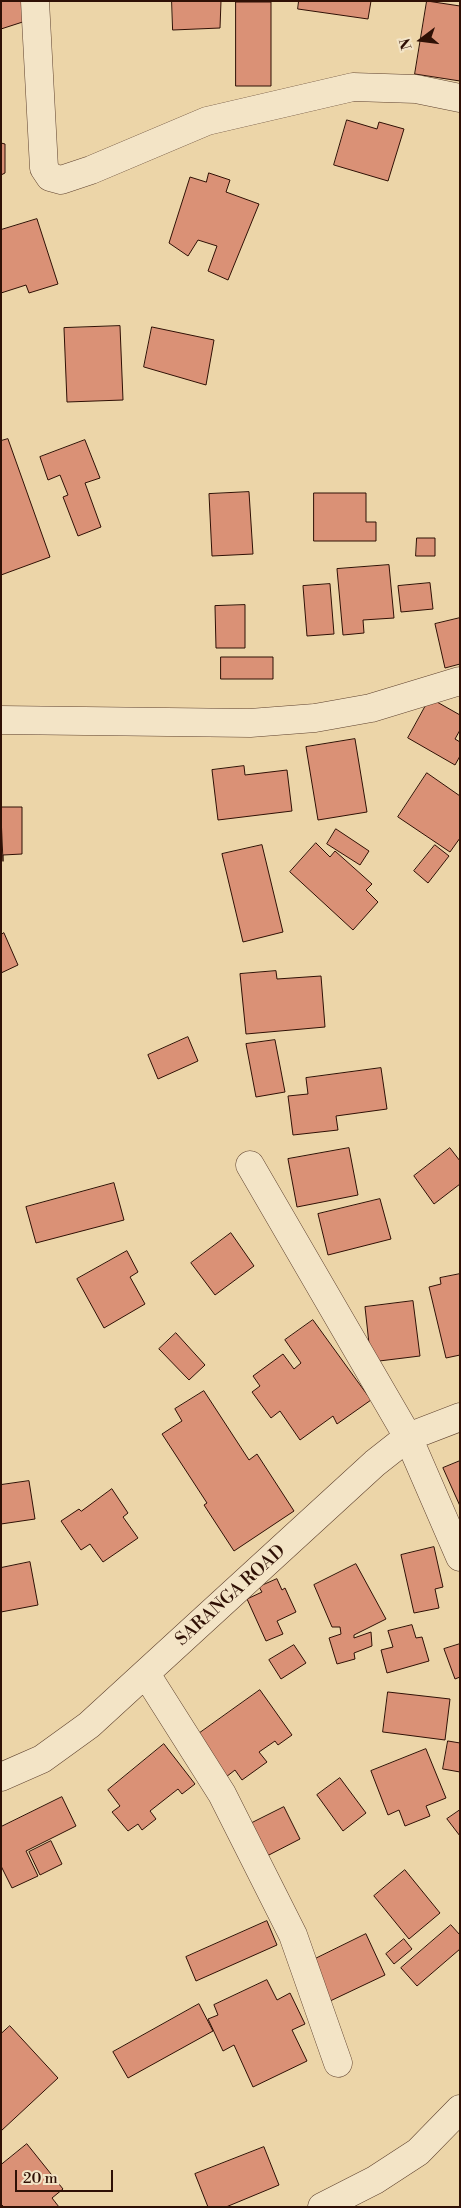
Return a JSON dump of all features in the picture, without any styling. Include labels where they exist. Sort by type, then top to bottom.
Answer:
[{"type":"street","points":[[35,1],[44,168],[50,177],[61,180],[91,170],[207,121],[353,88],[416,89],[460,98]]},
{"type":"street","points":[[1,720],[250,723],[315,718],[370,708],[460,681]]},
{"type":"street","points":[[250,1165],[408,1437],[460,1557]]},
{"type":"street","name":"SARANGA ROAD","points":[[1,1777],[42,1759],[89,1725],[375,1464],[408,1437],[460,1417]]},
{"type":"street","points":[[146,1674],[222,1794],[293,1936],[338,2063]]},
{"type":"street","points":[[322,2207],[376,2180],[418,2152],[460,2109]]},
{"type":"building","points":[[1,1],[31,1],[35,18],[1,29]]},
{"type":"building","points":[[172,1],[221,1],[220,28],[173,30]]},
{"type":"building","points":[[299,1],[371,1],[368,19],[298,9]]},
{"type":"building","points":[[427,1],[460,6],[460,81],[415,74]]},
{"type":"building","points":[[236,2],[271,2],[271,86],[236,86]]},
{"type":"building","points":[[347,120],[377,129],[379,122],[404,129],[388,181],[334,165]]},
{"type":"building","points":[[1,143],[5,144],[5,173],[1,175]]},
{"type":"building","points":[[209,173],[230,180],[226,192],[259,204],[228,280],[208,271],[217,246],[198,240],[188,256],[169,243],[190,177],[206,182]]},
{"type":"building","points":[[37,219],[58,284],[29,293],[26,285],[1,293],[1,230]]},
{"type":"building","points":[[120,326],[123,400],[67,402],[64,328]]},
{"type":"building","points":[[152,327],[214,340],[206,385],[144,367]]},
{"type":"building","points":[[8,439],[50,557],[1,575],[1,441]]},
{"type":"building","points":[[85,440],[100,478],[85,483],[101,527],[78,536],[63,497],[68,495],[60,475],[48,480],[40,457]]},
{"type":"building","points":[[249,492],[253,554],[212,556],[209,494]]},
{"type":"building","points":[[314,493],[366,493],[366,522],[376,522],[376,541],[314,541]]},
{"type":"building","points":[[417,538],[435,538],[435,556],[416,556]]},
{"type":"building","points":[[389,565],[394,618],[363,620],[364,633],[343,635],[337,569]]},
{"type":"building","points":[[430,583],[433,609],[401,612],[398,586]]},
{"type":"building","points":[[330,584],[334,634],[307,636],[303,586]]},
{"type":"building","points":[[245,605],[245,648],[216,648],[215,606]]},
{"type":"building","points":[[460,618],[460,664],[445,668],[435,624]]},
{"type":"building","points":[[221,657],[273,657],[273,679],[221,679]]},
{"type":"building","points":[[430,698],[460,715],[460,730],[455,739],[460,742],[460,756],[455,765],[408,738]]},
{"type":"building","points":[[355,739],[367,812],[318,820],[306,747]]},
{"type":"building","points":[[244,766],[245,775],[287,770],[292,811],[218,820],[212,770]]},
{"type":"building","points":[[427,773],[460,796],[460,838],[450,852],[398,817]]},
{"type":"building","points":[[1,807],[22,807],[22,854],[3,855],[3,861]]},
{"type":"building","points":[[336,829],[369,851],[360,865],[327,844]]},
{"type":"building","points":[[316,843],[330,857],[335,851],[372,884],[366,890],[378,902],[353,930],[290,872]]},
{"type":"building","points":[[262,845],[283,932],[243,942],[222,854]]},
{"type":"building","points":[[435,845],[449,856],[428,883],[414,871]]},
{"type":"building","points":[[4,933],[18,965],[1,973],[1,935]]},
{"type":"building","points":[[276,971],[277,979],[321,976],[325,1027],[246,1034],[240,974]]},
{"type":"building","points":[[188,1037],[198,1061],[158,1079],[148,1055]]},
{"type":"building","points":[[275,1040],[285,1092],[256,1097],[246,1044]]},
{"type":"building","points":[[381,1068],[387,1109],[336,1116],[338,1130],[293,1135],[288,1096],[308,1094],[306,1078]]},
{"type":"building","points":[[349,1148],[358,1195],[297,1207],[288,1159]]},
{"type":"building","points":[[450,1148],[460,1161],[460,1184],[434,1204],[414,1176]]},
{"type":"building","points":[[114,1183],[124,1220],[36,1243],[26,1207]]},
{"type":"building","points":[[380,1199],[391,1239],[328,1255],[318,1214]]},
{"type":"building","points":[[231,1233],[254,1266],[215,1295],[191,1263]]},
{"type":"building","points":[[127,1251],[138,1272],[130,1277],[145,1304],[104,1328],[77,1279]]},
{"type":"building","points":[[460,1274],[460,1355],[446,1358],[429,1287],[441,1284],[440,1278]]},
{"type":"building","points":[[413,1301],[420,1356],[371,1362],[365,1307]]},
{"type":"building","points":[[313,1320],[371,1400],[337,1424],[333,1416],[300,1440],[280,1411],[271,1418],[252,1392],[260,1386],[253,1376],[283,1354],[294,1369],[301,1363],[285,1340]]},
{"type":"building","points":[[176,1333],[205,1365],[189,1380],[159,1349]]},
{"type":"building","points":[[204,1391],[249,1460],[257,1454],[294,1511],[234,1551],[204,1505],[207,1503],[162,1434],[182,1421],[175,1409]]},
{"type":"building","points":[[460,1461],[460,1506],[443,1468]]},
{"type":"building","points":[[29,1481],[35,1519],[1,1524],[1,1485]]},
{"type":"building","points":[[112,1489],[128,1513],[123,1517],[138,1538],[103,1562],[90,1544],[81,1550],[61,1521],[79,1509],[81,1511]]},
{"type":"building","points":[[434,1547],[443,1587],[435,1589],[439,1608],[414,1613],[401,1555]]},
{"type":"building","points":[[30,1562],[38,1605],[1,1612],[1,1568]]},
{"type":"building","points":[[356,1564],[386,1619],[354,1635],[354,1638],[371,1632],[372,1646],[354,1653],[355,1659],[337,1664],[329,1638],[341,1634],[340,1627],[332,1627],[314,1585]]},
{"type":"building","points":[[277,1579],[282,1590],[285,1588],[296,1612],[277,1621],[283,1634],[266,1641],[247,1599],[262,1592],[259,1587]]},
{"type":"building","points":[[412,1625],[416,1638],[422,1637],[429,1661],[387,1673],[381,1650],[393,1647],[388,1631]]},
{"type":"building","points":[[460,1644],[460,1677],[455,1679],[444,1649]]},
{"type":"building","points":[[294,1645],[306,1663],[281,1679],[269,1660]]},
{"type":"building","points":[[260,1690],[292,1735],[278,1745],[275,1741],[259,1752],[267,1762],[242,1780],[235,1770],[226,1777],[197,1735]]},
{"type":"building","points":[[388,1692],[450,1699],[445,1740],[383,1732]]},
{"type":"building","points":[[448,1741],[460,1743],[460,1772],[443,1769]]},
{"type":"building","points":[[164,1744],[195,1784],[182,1794],[178,1789],[150,1811],[156,1819],[142,1830],[138,1824],[128,1831],[112,1812],[120,1806],[108,1790]]},
{"type":"building","points":[[426,1749],[446,1798],[426,1806],[430,1816],[405,1826],[399,1810],[388,1815],[371,1771]]},
{"type":"building","points":[[340,1778],[366,1813],[343,1831],[317,1795]]},
{"type":"building","points":[[62,1797],[76,1826],[26,1851],[38,1876],[12,1888],[1,1866],[1,1827]]},
{"type":"building","points":[[284,1807],[300,1839],[265,1857],[250,1824]]},
{"type":"building","points":[[460,1810],[460,1836],[447,1819]]},
{"type":"building","points":[[51,1841],[62,1864],[40,1875],[29,1852]]},
{"type":"building","points":[[405,1870],[440,1913],[409,1939],[374,1896]]},
{"type":"building","points":[[267,1921],[277,1945],[196,1981],[186,1957]]},
{"type":"building","points":[[451,1925],[460,1935],[460,1949],[417,1986],[401,1968]]},
{"type":"building","points":[[366,1934],[385,1975],[328,2002],[309,1962]]},
{"type":"building","points":[[404,1939],[412,1949],[394,1964],[386,1954]]},
{"type":"building","points":[[267,1980],[277,2000],[290,1993],[305,2024],[292,2030],[307,2061],[253,2087],[234,2045],[223,2051],[208,2019],[218,2015],[214,2005]]},
{"type":"building","points":[[199,2004],[213,2031],[128,2078],[113,2052]]},
{"type":"building","points":[[10,2026],[58,2078],[1,2131],[1,2034]]},
{"type":"building","points":[[27,2144],[63,2189],[52,2198],[59,2207],[4,2207],[1,2204],[1,2165]]},
{"type":"building","points":[[264,2147],[279,2185],[226,2207],[208,2207],[195,2174]]}]
